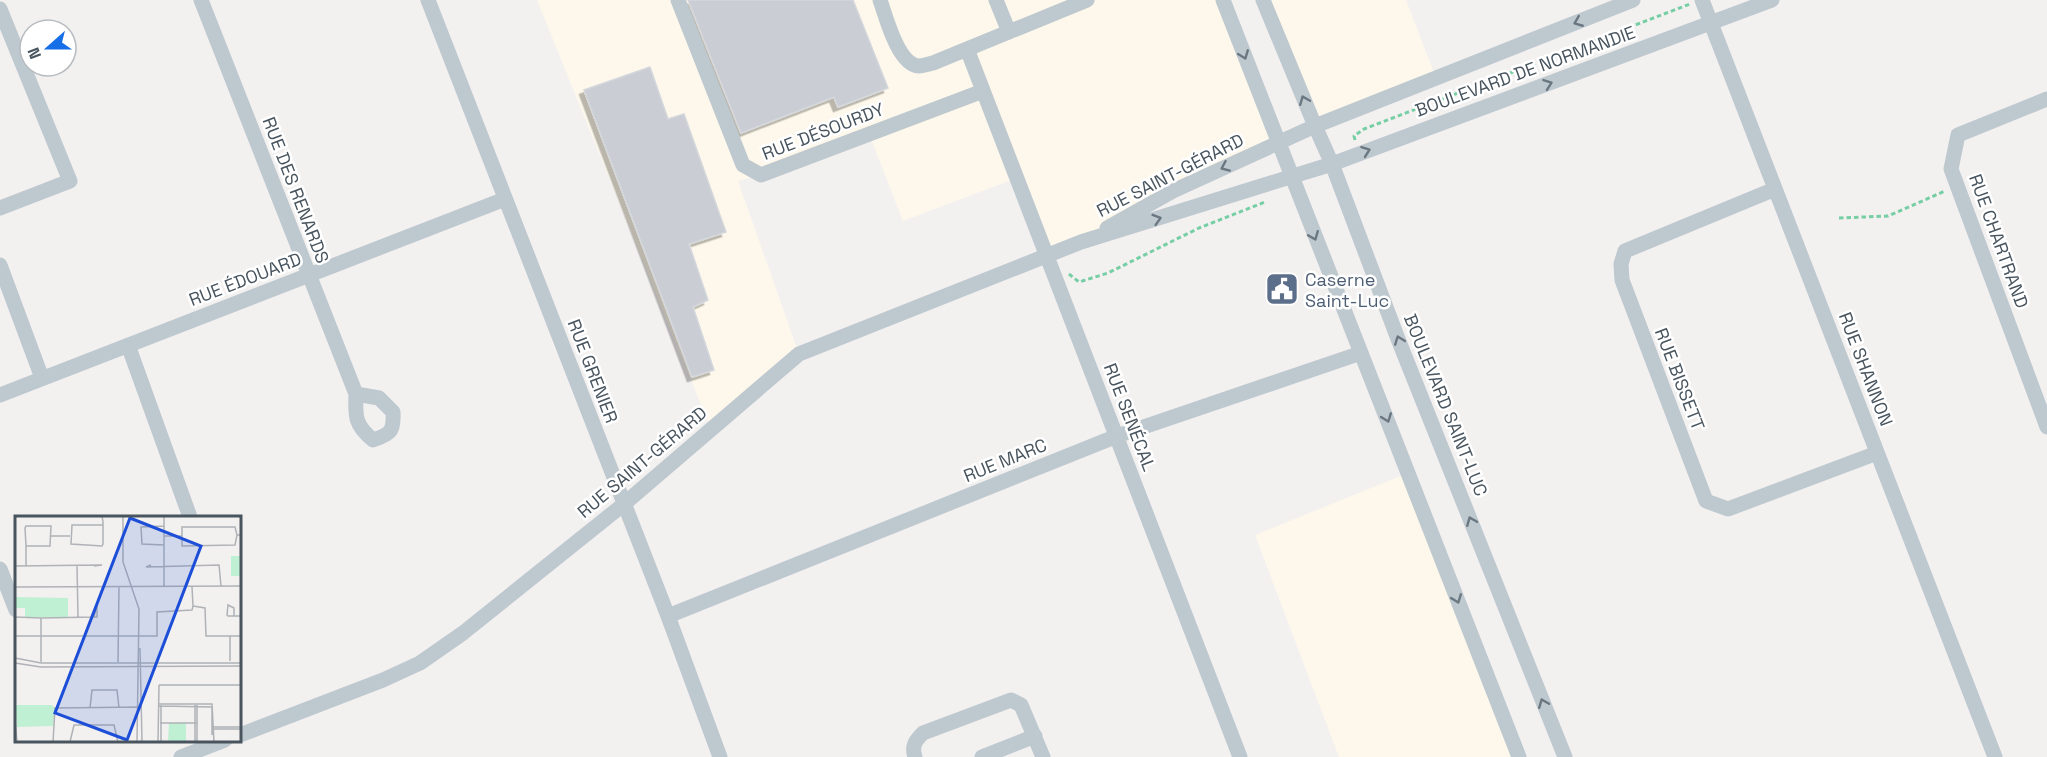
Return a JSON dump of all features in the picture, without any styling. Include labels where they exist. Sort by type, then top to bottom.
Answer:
[{"type":"street","name":"RUE DES RENARDS","points":[[201,0],[356,394]]},
{"type":"street","name":"RUE GRENIER","points":[[428,0],[668,616],[720,757]]},
{"type":"street","name":"RUE DÉSOURDY","points":[[678,0],[743,165],[761,176],[983,91]]},
{"type":"street","points":[[880,0],[900,51],[907,62],[919,66],[933,63],[1087,0]]},
{"type":"street","points":[[996,0],[1009,32]]},
{"type":"street","points":[[1223,0],[1290,177],[1519,757]]},
{"type":"street","name":"BOULEVARD SAINT-LUC","points":[[1263,0],[1314,126],[1332,164],[1398,339],[1565,757]]},
{"type":"street","name":"BOULEVARD DE NORMANDIE","points":[[1278,143],[1314,126],[1632,0]]},
{"type":"street","name":"RUE SHANNON","points":[[1701,0],[1994,755]]},
{"type":"street","name":"BOULEVARD DE NORMANDIE","points":[[1290,177],[1332,164],[1772,0]]},
{"type":"street","points":[[0,9],[70,181],[0,208]]},
{"type":"street","name":"RUE SENÉCAL","points":[[967,49],[1240,757]]},
{"type":"street","name":"RUE CHARTRAND","points":[[2047,99],[1958,135],[1951,169],[2047,427]]},
{"type":"street","name":"RUE SAINT-GÉRARD","points":[[1081,242],[1173,191],[1278,143]]},
{"type":"street","name":"RUE SAINT-GÉRARD","points":[[242,734],[383,680],[420,663],[463,633],[624,504],[799,354],[1081,242],[1290,177]]},
{"type":"street","name":"RUE BISSETT","points":[[1775,189],[1625,250],[1621,264],[1622,280],[1706,501],[1728,509],[1877,453]]},
{"type":"street","name":"RUE ÉDOUARD","points":[[0,395],[505,199]]},
{"type":"street","points":[[0,265],[42,378]]},
{"type":"street","points":[[128,345],[190,516]]},
{"type":"street","name":"RUE MARC","points":[[668,616],[1117,436],[1361,352]]},
{"type":"street","points":[[0,569],[15,607]]},
{"type":"street","points":[[915,757],[913,751],[915,741],[923,733],[1011,700],[1022,705],[1043,757]]},
{"type":"street","points":[[982,757],[1035,736]]},
{"type":"street","points":[[181,757],[222,742]]},
{"type":"path","points":[[1356,144],[1354,136],[1364,129],[1701,0]]},
{"type":"path","points":[[1839,218],[1888,216],[1957,186]]},
{"type":"path","points":[[1079,282],[1108,273],[1199,228],[1273,199]]},
{"type":"shaded area","points":[[537,0],[1223,0],[1278,143],[1081,242],[1047,255],[1017,178],[903,221],[869,134],[761,175],[738,181],[799,354],[712,432]]},
{"type":"shaded area","points":[[1263,0],[1406,0],[1436,78],[1315,126]]},
{"type":"shaded area","points":[[1408,473],[1519,757],[1339,757],[1255,535]]},
{"type":"building","points":[[688,0],[853,0],[888,88],[838,107],[834,97],[741,133]]},
{"type":"building","points":[[650,67],[668,119],[684,114],[726,232],[689,244],[708,300],[693,307],[714,370],[692,377],[584,90]]},
{"type":"place","name":"Caserne Saint-Luc","points":[[1282,289]]}]
